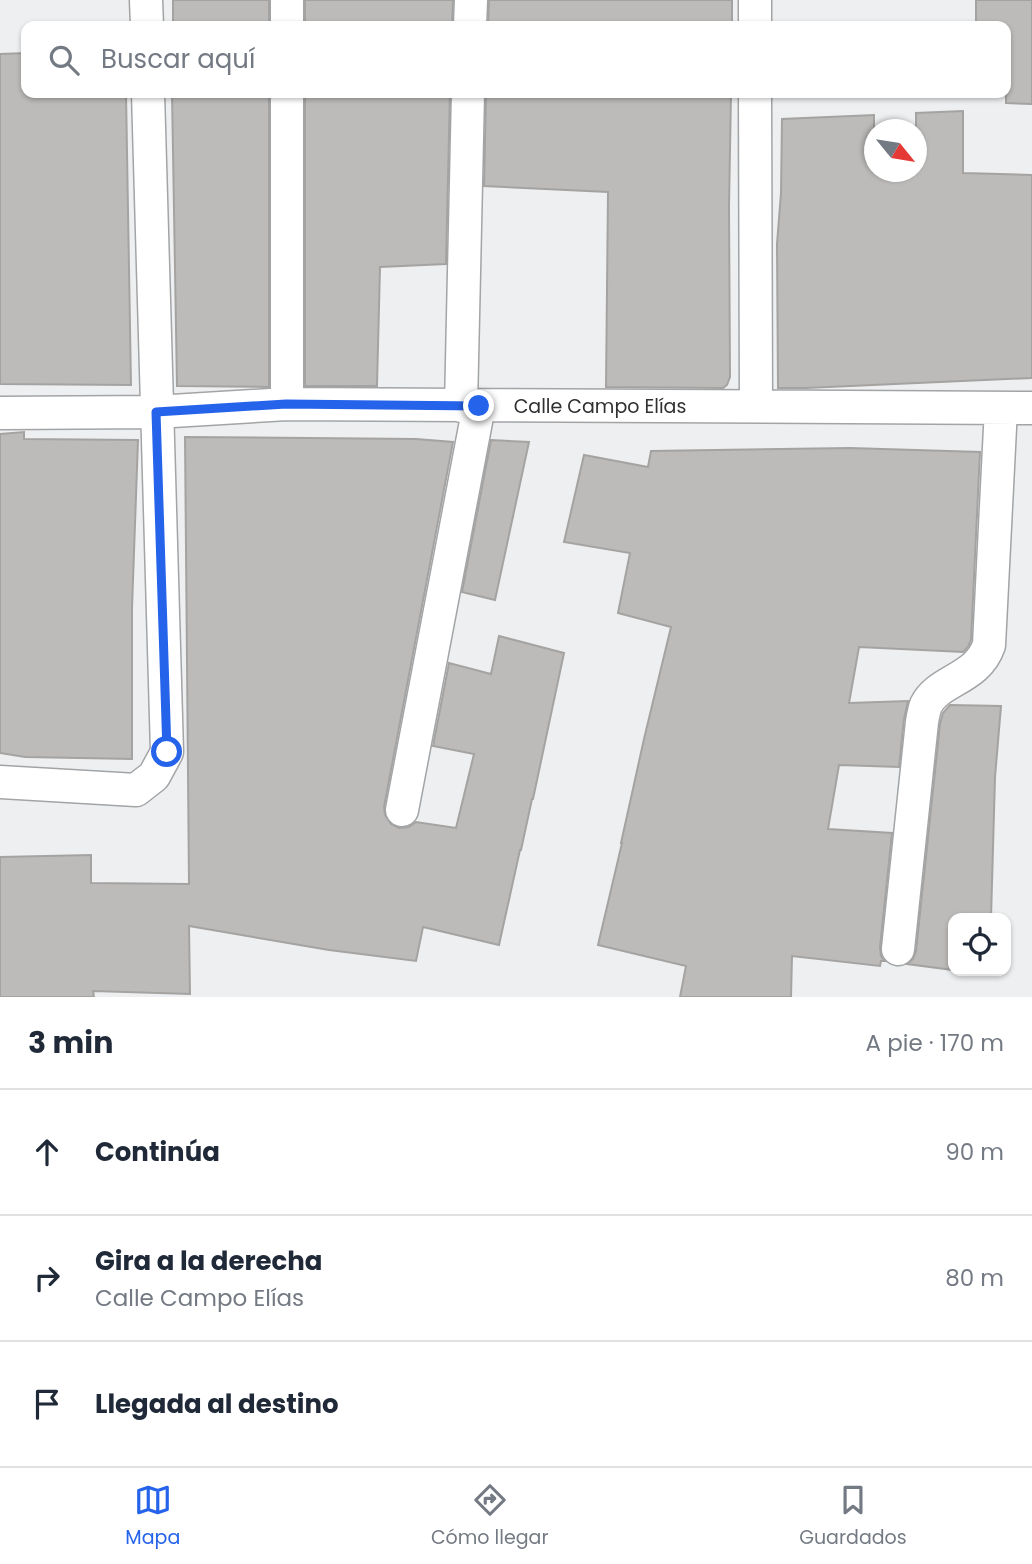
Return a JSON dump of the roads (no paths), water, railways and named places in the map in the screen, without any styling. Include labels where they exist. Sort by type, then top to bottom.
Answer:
[{"type":"street","points":[[146,0],[146,21]]},
{"type":"street","points":[[287,0],[287,21]]},
{"type":"street","points":[[470,21],[471,0]]},
{"type":"street","points":[[755,0],[755,21]]},
{"type":"street","points":[[0,782],[136,790],[155,776],[167,752],[148,98]]},
{"type":"street","points":[[286,404],[287,98]]},
{"type":"street","points":[[402,810],[470,406],[468,98]]},
{"type":"street","points":[[755,98],[756,406]]},
{"type":"street","name":"Calle Campo Elías","points":[[0,413],[156,412],[286,404],[1032,408]]},
{"type":"street","points":[[898,949],[925,706],[934,694],[971,670],[985,656],[989,645],[1000,408]]}]
